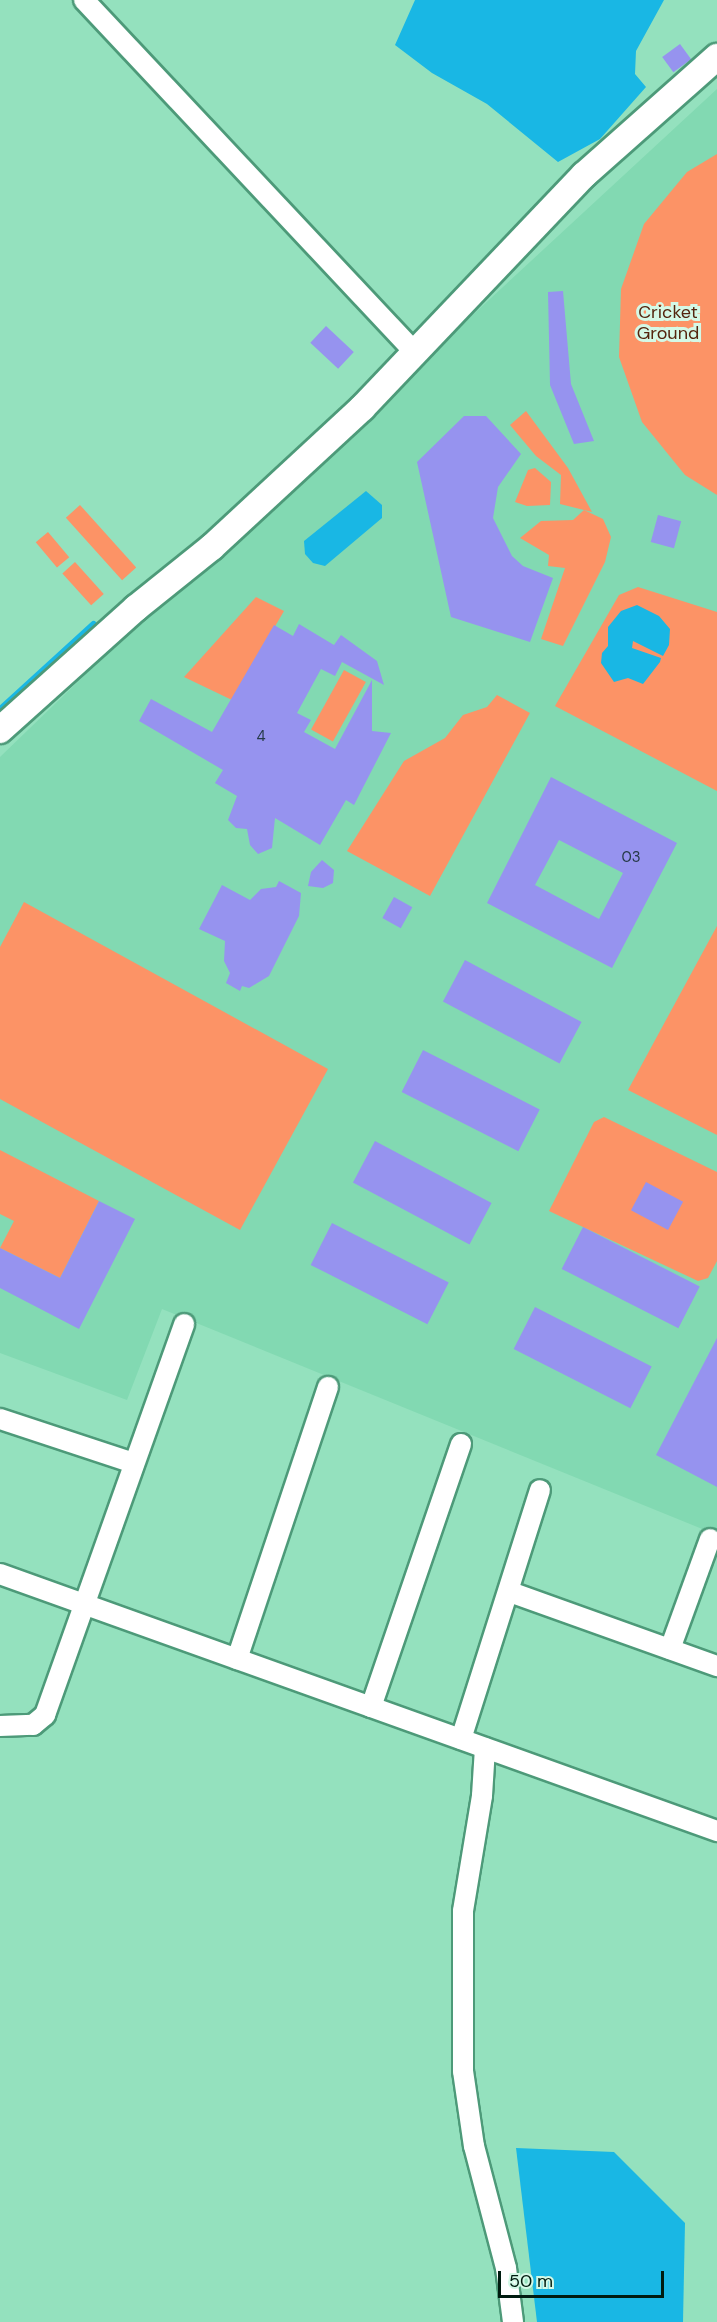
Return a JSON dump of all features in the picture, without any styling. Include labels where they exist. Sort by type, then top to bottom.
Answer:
[{"type":"street","points":[[84,0],[414,353]]},
{"type":"street","points":[[0,730],[136,608],[212,547],[362,408],[584,175],[717,57]]},
{"type":"street","points":[[0,1726],[33,1725],[45,1715],[184,1324]]},
{"type":"street","points":[[237,1659],[328,1387]]},
{"type":"street","points":[[0,1419],[134,1463]]},
{"type":"street","points":[[371,1707],[461,1444]]},
{"type":"street","points":[[460,1739],[510,1592],[540,1490]]},
{"type":"street","points":[[670,1649],[710,1539]]},
{"type":"street","points":[[0,1574],[717,1831]]},
{"type":"street","points":[[510,1592],[717,1666]]},
{"type":"street","points":[[485,1748],[482,1796],[463,1911],[463,2071],[474,2146],[506,2268],[513,2322]]},
{"type":"shaded area","points":[[717,89],[717,1535],[162,1309],[127,1400],[0,1353],[0,757],[118,643]]},
{"type":"green space","name":"Cricket Ground","points":[[717,154],[717,495],[685,475],[642,422],[619,357],[621,289],[644,224],[687,172]]},
{"type":"green space","points":[[526,411],[568,468],[592,512],[560,504],[561,475],[536,456],[510,425]]},
{"type":"green space","points":[[535,468],[551,482],[550,505],[527,506],[515,502],[528,470]]},
{"type":"green space","points":[[80,505],[136,567],[122,580],[66,518]]},
{"type":"green space","points":[[584,510],[603,519],[611,537],[605,562],[563,646],[541,639],[565,568],[548,566],[549,555],[520,538],[541,521],[573,520]]},
{"type":"green space","points":[[48,532],[69,557],[57,568],[36,542]]},
{"type":"green space","points":[[75,562],[104,594],[91,605],[62,573]]},
{"type":"green space","points":[[638,587],[717,612],[717,791],[555,706],[619,595]]},
{"type":"green space","points":[[256,597],[284,611],[232,700],[184,677]]},
{"type":"green space","points":[[344,670],[366,682],[333,742],[311,729]]},
{"type":"green space","points":[[497,695],[530,713],[430,896],[347,851],[404,761],[445,738],[463,715],[487,707]]},
{"type":"green space","points":[[24,902],[328,1069],[240,1230],[0,1099],[0,947]]},
{"type":"green space","points":[[717,926],[717,1135],[628,1090]]},
{"type":"green space","points":[[604,1117],[717,1172],[717,1261],[708,1278],[698,1281],[549,1211],[594,1122]]},
{"type":"green space","points":[[0,1150],[99,1201],[60,1278],[0,1248],[14,1221],[0,1214]]},
{"type":"water","points":[[415,0],[664,0],[636,51],[635,74],[646,87],[600,139],[558,162],[487,104],[432,73],[395,45]]},
{"type":"water","points":[[366,491],[382,505],[382,518],[325,566],[313,563],[305,554],[304,541]]},
{"type":"water","points":[[637,605],[659,616],[670,629],[669,645],[663,656],[633,641],[632,648],[661,658],[660,662],[643,684],[628,678],[614,682],[601,663],[602,653],[608,646],[608,627],[621,611]]},
{"type":"water","points":[[516,2148],[614,2152],[685,2223],[683,2322],[537,2322]]},
{"type":"building","points":[[680,44],[691,59],[673,72],[662,57]]},
{"type":"building","points":[[563,291],[571,384],[594,441],[574,444],[550,385],[548,292]]},
{"type":"building","points":[[326,326],[354,352],[338,369],[310,343]]},
{"type":"building","points":[[464,416],[486,416],[521,454],[498,487],[493,518],[512,556],[523,566],[553,578],[530,642],[451,617],[417,462]]},
{"type":"building","points":[[658,515],[681,521],[674,548],[651,542]]},
{"type":"building","points":[[299,624],[334,645],[341,635],[377,661],[384,685],[342,662],[335,676],[321,669],[297,713],[311,720],[304,732],[335,749],[372,680],[372,731],[391,733],[354,805],[346,800],[320,845],[275,818],[272,848],[258,854],[250,845],[247,829],[236,828],[228,820],[237,796],[215,783],[223,770],[139,721],[151,699],[212,732],[274,625],[293,636]]},
{"type":"building","points":[[551,777],[677,843],[612,968],[487,903]],"holes":[[[559,840],[623,873],[599,919],[535,885]]]},
{"type":"building","points":[[322,860],[334,870],[333,883],[323,888],[308,886],[311,872]]},
{"type":"building","points":[[279,881],[301,893],[299,916],[269,976],[249,988],[242,986],[240,991],[226,983],[230,973],[224,961],[225,941],[199,929],[222,885],[250,900],[261,889],[276,887]]},
{"type":"building","points":[[394,897],[412,907],[401,928],[382,918]]},
{"type":"building","points":[[465,960],[582,1022],[559,1063],[443,1001]]},
{"type":"building","points":[[423,1050],[540,1109],[518,1151],[402,1092]]},
{"type":"building","points":[[375,1141],[492,1203],[469,1244],[353,1182]]},
{"type":"building","points":[[646,1182],[683,1202],[668,1230],[631,1210]]},
{"type":"building","points":[[99,1201],[135,1219],[79,1329],[0,1288],[0,1248],[60,1278]]},
{"type":"building","points":[[332,1223],[449,1282],[427,1324],[311,1265]]},
{"type":"building","points":[[583,1227],[700,1286],[678,1328],[562,1269]]},
{"type":"building","points":[[535,1307],[652,1366],[630,1408],[514,1349]]},
{"type":"building","points":[[717,1338],[717,1487],[656,1455]]},
{"type":"waterway","points":[[0,709],[93,624]]}]
